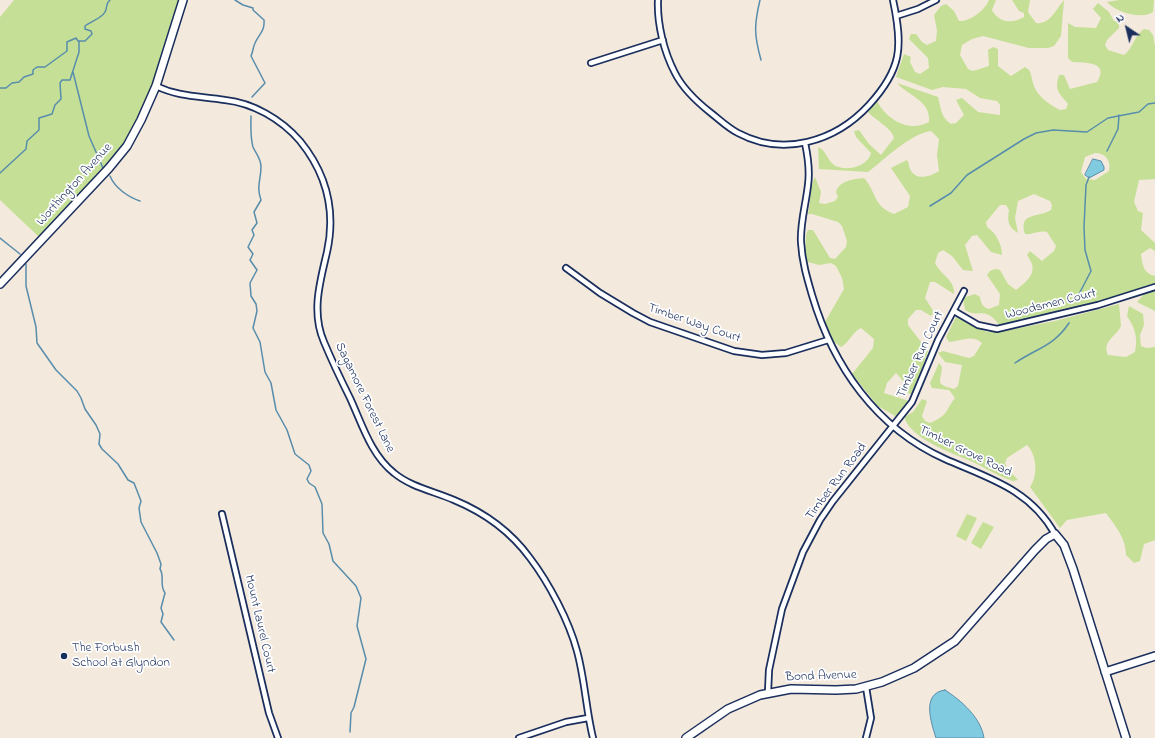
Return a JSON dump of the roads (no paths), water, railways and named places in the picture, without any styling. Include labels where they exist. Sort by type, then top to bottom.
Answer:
[{"type":"street","name":"Worthington Avenue","points":[[0,284],[118,158],[134,133],[156,86],[183,0]]},
{"type":"street","points":[[658,0],[663,40],[670,64],[682,84],[701,105],[728,126],[743,135],[763,142],[786,145],[805,143],[830,136],[844,128],[865,110],[885,87],[893,73],[898,56],[898,35],[893,0]]},
{"type":"street","points":[[896,16],[918,9],[936,0]]},
{"type":"street","points":[[591,63],[663,40]]},
{"type":"street","name":"Sagamore Forest Lane","points":[[156,86],[180,96],[223,99],[249,106],[284,125],[295,135],[308,152],[324,183],[331,218],[327,251],[318,294],[320,332],[374,450],[386,465],[403,480],[412,485],[454,500],[477,512],[503,530],[529,556],[547,585],[572,636],[581,670],[592,738]]},
{"type":"street","name":"Timber Grove Road","points":[[805,143],[809,172],[801,226],[802,252],[812,294],[828,340],[843,368],[857,389],[894,427],[932,453],[1010,487],[1039,512],[1061,540],[1066,549],[1126,738]]},
{"type":"street","name":"Timber Way Court","points":[[566,268],[600,293],[650,322],[734,351],[762,355],[786,353],[811,347],[828,340]]},
{"type":"street","name":"Woodsmen Court","points":[[954,311],[978,325],[997,329],[1098,305],[1155,287]]},
{"type":"street","name":"Timber Run Court","points":[[894,427],[912,402],[938,340],[964,291]]},
{"type":"street","name":"Timber Run Road","points":[[768,692],[769,670],[782,609],[803,552],[820,520],[833,502],[894,427]]},
{"type":"street","name":"Mount Laurel Court","points":[[222,514],[269,713],[278,738]]},
{"type":"street","name":"Bond Avenue","points":[[686,738],[728,709],[746,699],[768,692],[796,689],[841,690],[866,686],[908,671],[948,646],[962,634],[1035,550],[1046,539],[1055,534]]},
{"type":"street","points":[[1105,672],[1155,656]]},
{"type":"street","points":[[866,686],[871,718],[866,738]]},
{"type":"street","points":[[519,738],[566,722],[588,718]]},
{"type":"water","points":[[1093,159],[1101,161],[1104,170],[1089,178],[1085,175]]},
{"type":"water","points":[[945,690],[958,699],[975,717],[984,738],[936,738],[930,717],[930,702],[938,692]]},
{"type":"waterway","points":[[0,173],[26,149],[27,141],[39,130],[39,118],[52,114],[55,105],[61,99],[60,83],[62,80],[70,80],[79,52],[79,41],[85,41],[92,34],[91,31],[85,29],[85,26],[103,14],[110,0]]},
{"type":"waterway","points":[[235,0],[243,5],[253,8],[253,10],[264,20],[263,30],[255,43],[251,56],[265,83],[252,97]]},
{"type":"waterway","points":[[760,0],[756,30],[757,44],[761,60]]},
{"type":"waterway","points":[[0,88],[6,88],[12,83],[19,82],[24,77],[33,74],[33,70],[37,67],[45,67],[67,51],[67,42],[76,38],[78,41]]},
{"type":"waterway","points":[[73,72],[89,136],[103,168]]},
{"type":"waterway","points":[[930,206],[951,193],[967,175],[1036,133],[1053,130],[1087,132],[1108,118],[1139,112],[1148,104],[1155,103]]},
{"type":"waterway","points":[[1107,151],[1118,129],[1119,115]]},
{"type":"waterway","points":[[251,116],[252,143],[261,164],[259,187],[261,200],[254,212],[257,223],[252,230],[254,235],[248,247],[253,254],[250,260],[257,270],[250,283],[251,296],[256,304],[257,311],[253,328],[260,342],[265,372],[271,383],[276,410],[287,430],[295,454],[309,465],[311,471],[307,479],[309,483],[315,487],[322,504],[323,533],[329,544],[333,561],[356,586],[361,598],[357,626],[366,659],[354,707],[351,713],[350,732]]},
{"type":"waterway","points":[[110,176],[122,192],[140,201]]},
{"type":"waterway","points":[[1078,296],[1091,271],[1085,250],[1084,227],[1086,185],[1089,177]]},
{"type":"waterway","points":[[0,238],[20,254]]},
{"type":"waterway","points":[[26,264],[26,286],[36,327],[37,343],[56,370],[77,391],[85,409],[96,425],[100,434],[99,444],[102,449],[118,464],[128,480],[134,483],[141,501],[139,508],[141,522],[161,564],[160,569],[162,575],[162,587],[165,593],[161,608],[163,614],[161,622],[174,640]]},
{"type":"waterway","points":[[1015,363],[1051,342],[1069,323]]},
{"type":"place","name":"The Forbush School at Glyndon","points":[[64,656]]}]
